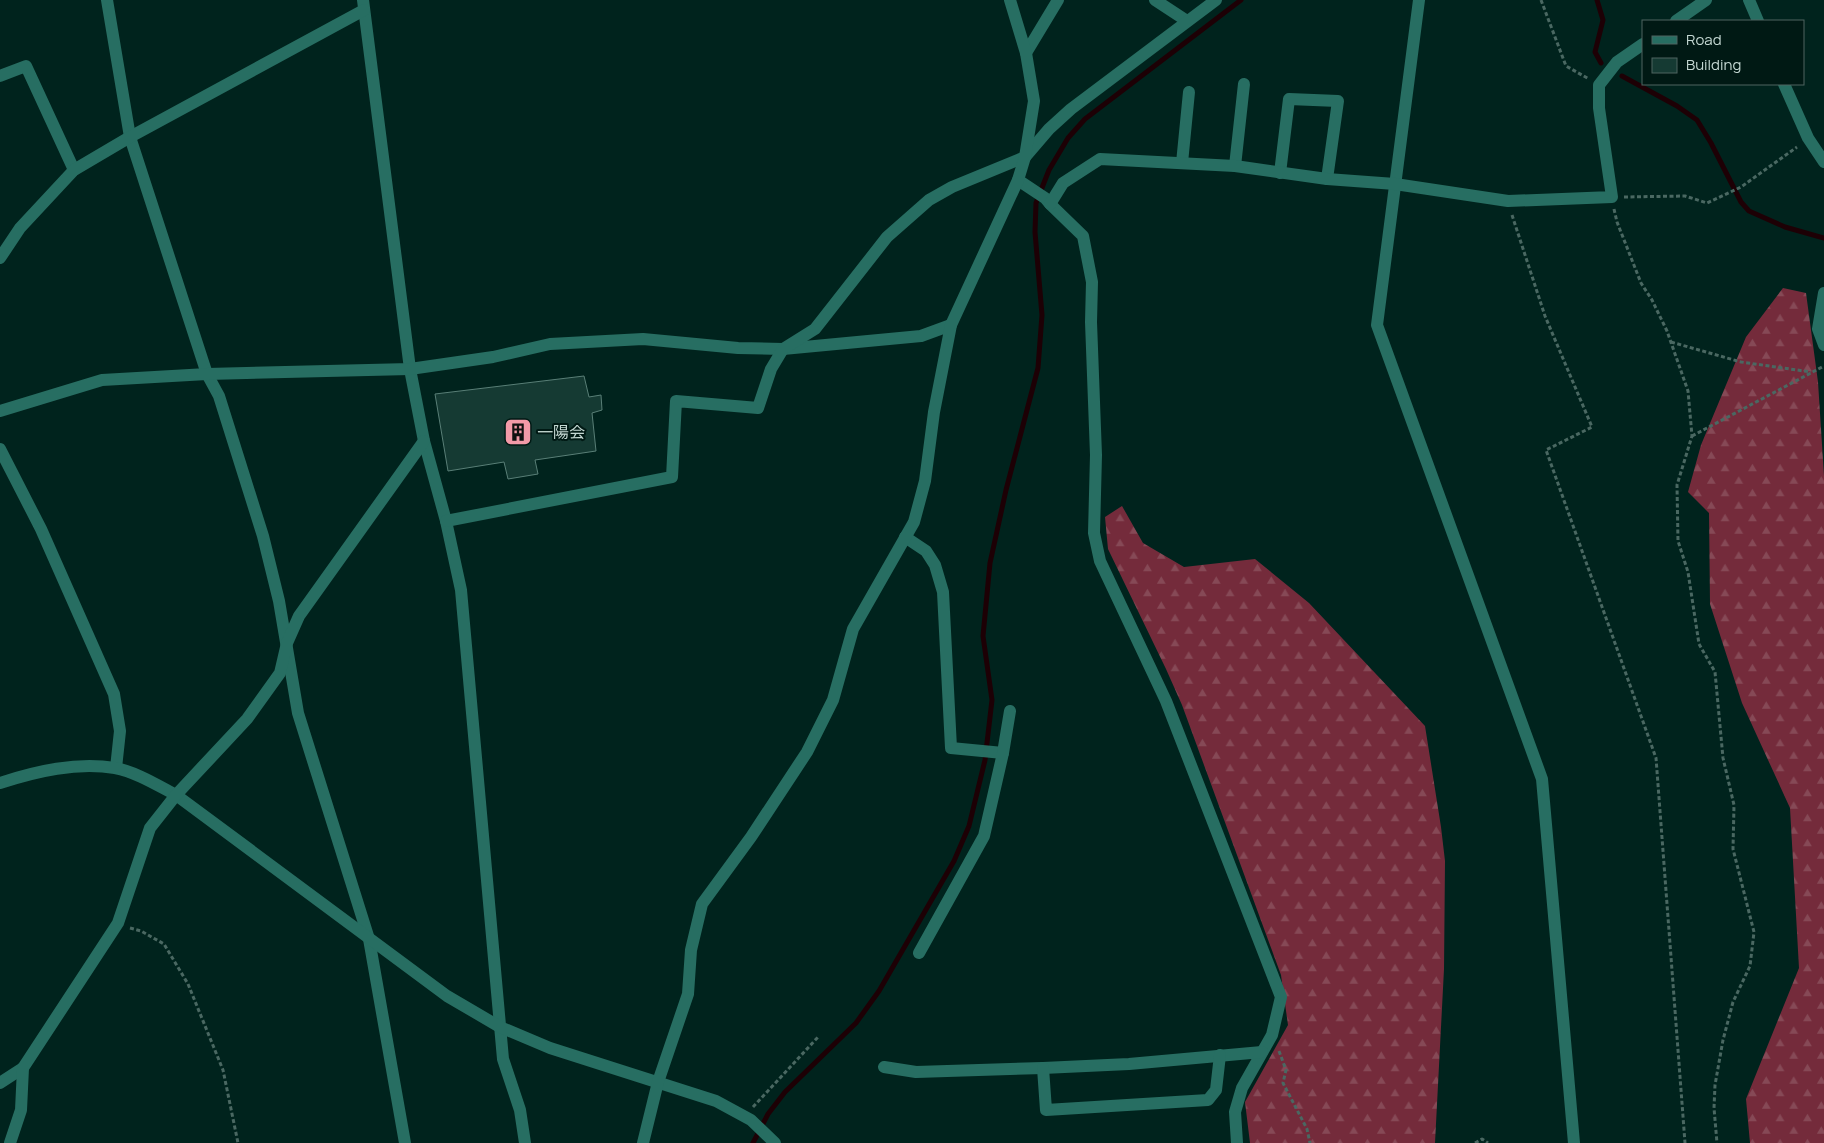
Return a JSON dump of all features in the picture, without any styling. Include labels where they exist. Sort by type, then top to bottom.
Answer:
[{"type":"street","points":[[106,0],[130,137],[207,374],[219,396],[263,536],[287,643],[298,713],[369,940],[405,1143]]},
{"type":"street","points":[[643,1143],[658,1082],[688,994],[691,950],[702,904],[751,837],[807,752],[833,700],[853,629],[914,522],[925,481],[934,412],[951,325],[1018,180],[1025,157],[1034,101],[1026,53],[1010,0]]},
{"type":"street","points":[[1026,53],[1058,0]]},
{"type":"street","points":[[1155,0],[1187,21]]},
{"type":"street","points":[[446,521],[672,477],[676,401],[758,408],[771,369],[783,349],[815,329],[886,237],[929,200],[952,187],[1025,157],[1049,129],[1071,109],[1216,0]]},
{"type":"street","points":[[1419,0],[1378,325],[1542,779],[1574,1143]]},
{"type":"street","points":[[1677,20],[1706,0]]},
{"type":"street","points":[[1749,0],[1758,20]]},
{"type":"street","points":[[0,258],[20,228],[74,170],[364,5],[410,369],[424,441],[446,521],[461,590],[503,1059],[520,1110],[525,1143]]},
{"type":"street","points":[[1048,201],[1063,183],[1100,159],[1235,166],[1328,179],[1395,184],[1508,201],[1612,197],[1599,108],[1599,85],[1617,62],[1642,45]]},
{"type":"street","points":[[0,76],[26,66],[74,170]]},
{"type":"street","points":[[1235,166],[1244,84]]},
{"type":"street","points":[[1784,85],[1808,138],[1824,162]]},
{"type":"street","points":[[1182,163],[1189,92]]},
{"type":"street","points":[[1280,172],[1289,99],[1338,101],[1328,179]]},
{"type":"street","points":[[1018,180],[1048,201],[1083,236],[1092,282],[1091,322],[1096,454],[1094,534],[1100,561],[1166,701],[1281,997],[1272,1035],[1242,1088],[1235,1112],[1237,1143]]},
{"type":"street","points":[[1824,293],[1818,329],[1824,346]]},
{"type":"street","points":[[0,411],[102,380],[207,374],[410,369],[493,356],[550,344],[643,339],[738,348],[783,349],[921,336],[951,325]]},
{"type":"street","points":[[0,1083],[23,1068],[118,923],[150,828],[176,795],[247,720],[280,673],[287,643],[299,616],[424,441]]},
{"type":"street","points":[[0,449],[41,529],[114,694],[120,731],[116,768]]},
{"type":"street","points":[[906,537],[926,551],[935,565],[943,592],[951,748],[999,753]]},
{"type":"street","points":[[919,953],[984,836],[999,753],[1010,711]]},
{"type":"street","points":[[0,783],[22,776],[72,766],[116,768],[147,779],[176,795],[447,996],[500,1027],[550,1048],[716,1102],[747,1118],[772,1139]]},
{"type":"street","points":[[884,1067],[916,1072],[1043,1068],[1130,1064],[1262,1052]]},
{"type":"street","points":[[1043,1068],[1046,1110],[1208,1100],[1216,1090],[1220,1055]]},
{"type":"street","points":[[10,1143],[21,1110],[23,1068]]},
{"type":"path","points":[[1541,0],[1566,66],[1599,85]]},
{"type":"path","points":[[1718,1143],[1714,1108],[1715,1085],[1723,1040],[1733,1002],[1750,966],[1754,932],[1733,849],[1734,805],[1723,758],[1715,672],[1699,644],[1688,572],[1678,541],[1677,485],[1692,436],[1688,391],[1671,342],[1652,300],[1641,283],[1617,222],[1612,197],[1686,196],[1707,203],[1741,187],[1808,138]]},
{"type":"path","points":[[1508,201],[1545,316],[1592,427],[1546,450],[1656,758],[1685,1143]]},
{"type":"path","points":[[1671,342],[1742,362],[1812,372]]},
{"type":"path","points":[[1692,436],[1824,366]]},
{"type":"path","points":[[118,923],[141,931],[164,944],[188,984],[222,1070],[238,1143]]},
{"type":"path","points":[[1272,1035],[1286,1070],[1283,1083],[1307,1129],[1310,1143]]},
{"type":"path","points":[[747,1118],[798,1058],[820,1036]]},
{"type":"path","points":[[1475,1143],[1482,1139],[1488,1143]]},
{"type":"green space","points":[[1783,288],[1806,293],[1818,382],[1824,476],[1824,1143],[1750,1143],[1746,1099],[1799,968],[1790,808],[1742,703],[1710,604],[1709,513],[1688,492],[1701,445],[1746,337]]},
{"type":"green space","points":[[1122,506],[1143,543],[1184,567],[1255,559],[1309,603],[1425,726],[1445,861],[1444,969],[1435,1143],[1250,1143],[1245,1102],[1288,1025],[1281,975],[1182,705],[1108,549],[1105,517]]},
{"type":"building","name":"一陽会","points":[[584,376],[589,397],[601,395],[602,410],[592,413],[596,451],[535,460],[538,474],[508,479],[504,462],[448,471],[435,394]]},
{"type":"waterway","points":[[753,1143],[768,1114],[785,1092],[856,1023],[879,991],[954,861],[969,826],[985,760],[992,700],[983,636],[990,563],[1006,490],[1038,368],[1042,315],[1035,232],[1036,203],[1049,170],[1068,138],[1085,119],[1241,0]]},
{"type":"waterway","points":[[1597,0],[1603,20],[1595,52],[1601,63]]},
{"type":"waterway","points":[[1622,76],[1677,106],[1697,120],[1741,202],[1749,211],[1785,227],[1824,238]]},
{"type":"place","name":"一陽会","points":[[518,432]]}]
